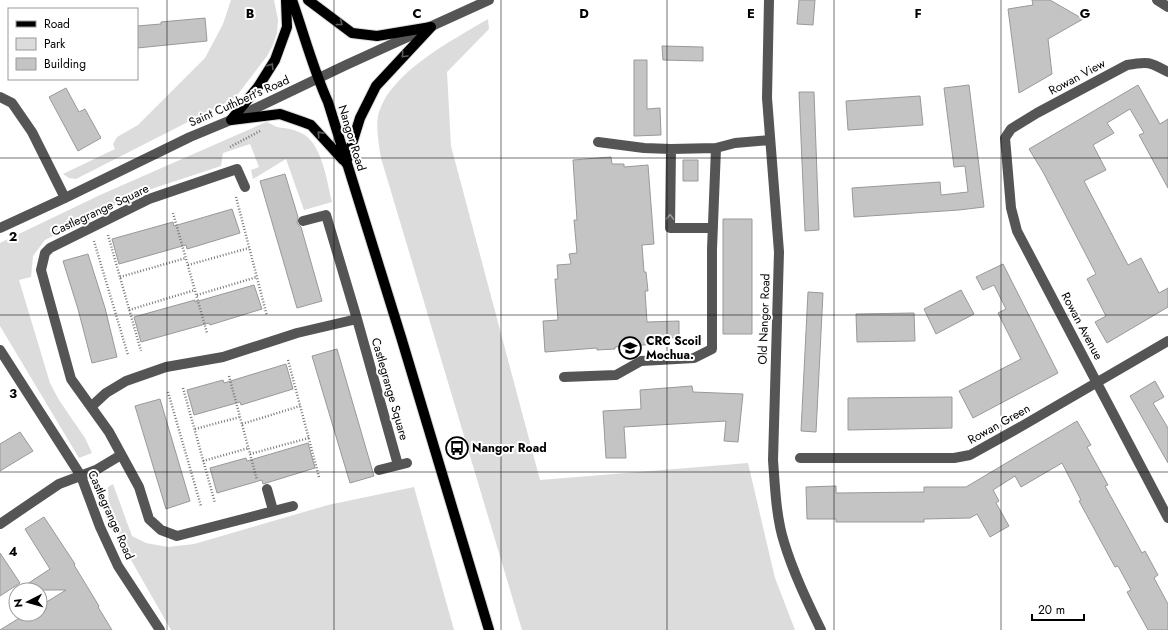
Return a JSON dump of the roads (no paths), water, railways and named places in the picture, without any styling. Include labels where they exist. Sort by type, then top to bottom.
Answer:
[{"type":"main road","points":[[232,120],[258,87],[274,60],[286,27],[286,0]]},
{"type":"main road","name":"Nangor Road","points":[[292,0],[318,79],[328,102],[401,337],[489,630]]},
{"type":"main road","points":[[308,0],[352,33],[377,36],[431,27]]},
{"type":"main road","points":[[346,163],[360,118],[376,86],[431,27]]},
{"type":"main road","points":[[232,120],[280,114],[311,125],[346,163]]},
{"type":"street","name":"Saint Cuthbert’s Road","points":[[0,228],[190,137],[232,120],[489,0]]},
{"type":"street","name":"Old Nangor Road","points":[[769,0],[767,98],[769,140],[779,252],[772,460],[776,502],[783,541],[799,584],[821,630]]},
{"type":"street","points":[[1157,0],[1168,7]]},
{"type":"street","name":"Rowan View","points":[[1005,138],[1011,129],[1037,113],[1127,65],[1151,62],[1168,72]]},
{"type":"street","points":[[0,98],[12,103],[32,132],[65,198]]},
{"type":"street","name":"Rowan Avenue","points":[[1005,138],[1011,208],[1017,230],[1168,518]]},
{"type":"street","points":[[598,142],[644,148],[671,149],[716,148],[735,143],[769,140]]},
{"type":"street","points":[[564,376],[616,375],[641,362],[694,358],[712,349],[713,228],[716,148]]},
{"type":"street","points":[[671,149],[670,228],[713,228]]},
{"type":"street","name":"Castlegrange Square","points":[[245,187],[237,169],[149,200],[50,248],[45,253],[41,270],[71,379],[92,406],[109,432],[138,488],[149,519],[161,530],[177,536],[293,506]]},
{"type":"street","name":"Castlegrange Square","points":[[303,221],[326,215],[403,464],[379,470]]},
{"type":"street","points":[[92,406],[106,393],[126,381],[166,367],[223,357],[297,333],[357,319]]},
{"type":"street","name":"Rowan Green","points":[[800,458],[954,458],[970,455],[1168,341]]},
{"type":"street","name":"Castlegrange Road","points":[[0,350],[81,476],[100,527],[118,566],[160,630]]},
{"type":"street","points":[[0,524],[59,484],[96,470],[121,454]]},
{"type":"street","points":[[267,490],[273,510]]},
{"type":"place","name":"CRC Scoil Mochua.","points":[[630,348]]},
{"type":"place","name":"Nangor Road","points":[[457,448]]}]
